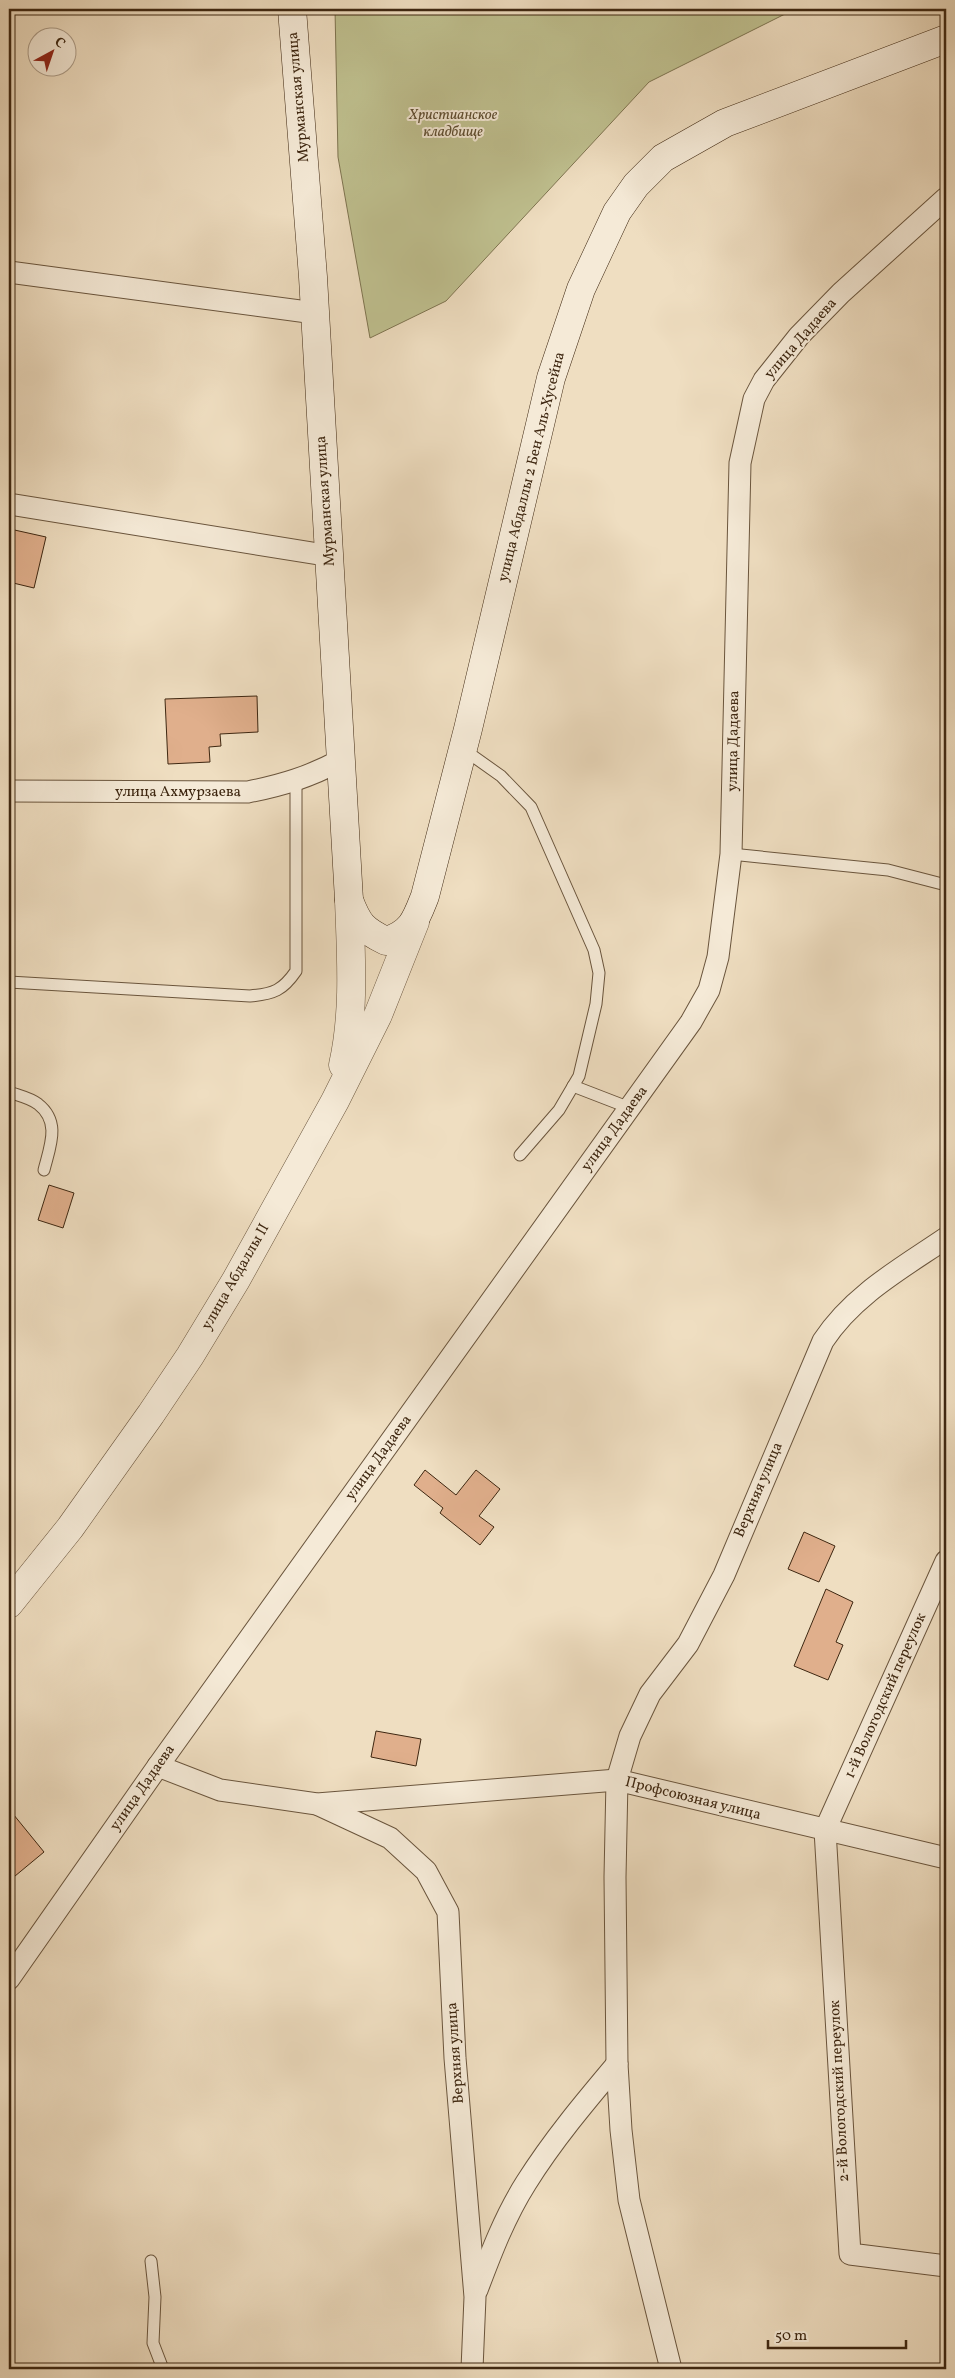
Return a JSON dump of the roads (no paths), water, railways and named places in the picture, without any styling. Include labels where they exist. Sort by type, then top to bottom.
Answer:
[{"type":"main road","name":"Мурманская улица","points":[[292,9],[315,313],[320,424],[331,556],[350,900],[357,921],[369,933],[386,941],[399,937],[415,922]]},
{"type":"main road","name":"улица Абдаллы 2 Бен Аль-Хусейна","points":[[415,922],[425,896],[463,749],[551,378],[581,289],[617,212],[636,185],[663,158],[694,139],[725,123],[946,39]]},
{"type":"main road","points":[[335,1101],[349,1041],[352,978],[350,900]]},
{"type":"main road","name":"улица Абдаллы II","points":[[9,1604],[70,1528],[190,1356],[241,1271],[335,1101],[378,1014],[415,922]]},
{"type":"street","name":"улица Дадаева","points":[[9,1978],[158,1766],[691,1022],[709,990],[718,957],[732,854],[740,463],[754,399],[764,380],[800,336],[835,299],[946,198]]},
{"type":"street","points":[[9,272],[315,313]]},
{"type":"street","points":[[9,504],[331,556]]},
{"type":"street","name":"улица Ахмурзаева","points":[[9,791],[248,792],[311,776],[341,760]]},
{"type":"street","name":"Верхняя улица","points":[[671,2369],[628,2200],[621,2130],[617,2064],[615,1878],[617,1780],[630,1736],[650,1694],[688,1644],[724,1575],[823,1341],[836,1322],[854,1303],[946,1238]]},
{"type":"street","name":"1-й Вологодский переулок","points":[[825,1830],[946,1561]]},
{"type":"street","points":[[158,1766],[220,1790],[317,1804]]},
{"type":"street","name":"Профсоюзная улица","points":[[317,1804],[617,1780],[946,1858]]},
{"type":"street","name":"Верхняя улица","points":[[317,1804],[390,1838],[426,1871],[448,1912],[455,2058],[475,2298],[472,2369]]},
{"type":"street","name":"2-й Вологодский переулок","points":[[825,1830],[850,2254],[946,2266]]},
{"type":"street","points":[[475,2298],[495,2241],[526,2183],[561,2132],[617,2064]]},
{"type":"lane","points":[[463,749],[501,776],[531,807],[594,950],[599,973],[596,1004],[579,1076],[559,1110],[520,1155]]},
{"type":"lane","points":[[9,982],[250,996],[267,994],[286,986],[296,971],[296,781]]},
{"type":"lane","points":[[732,854],[888,870],[946,885]]},
{"type":"lane","points":[[573,1086],[630,1108]]},
{"type":"lane","points":[[9,1092],[38,1102],[51,1119],[52,1133],[44,1170]]},
{"type":"lane","points":[[151,2261],[155,2297],[152,2344],[163,2369]]},
{"type":"park label","name":"Христианское кладбище","points":[[453,124]]}]
